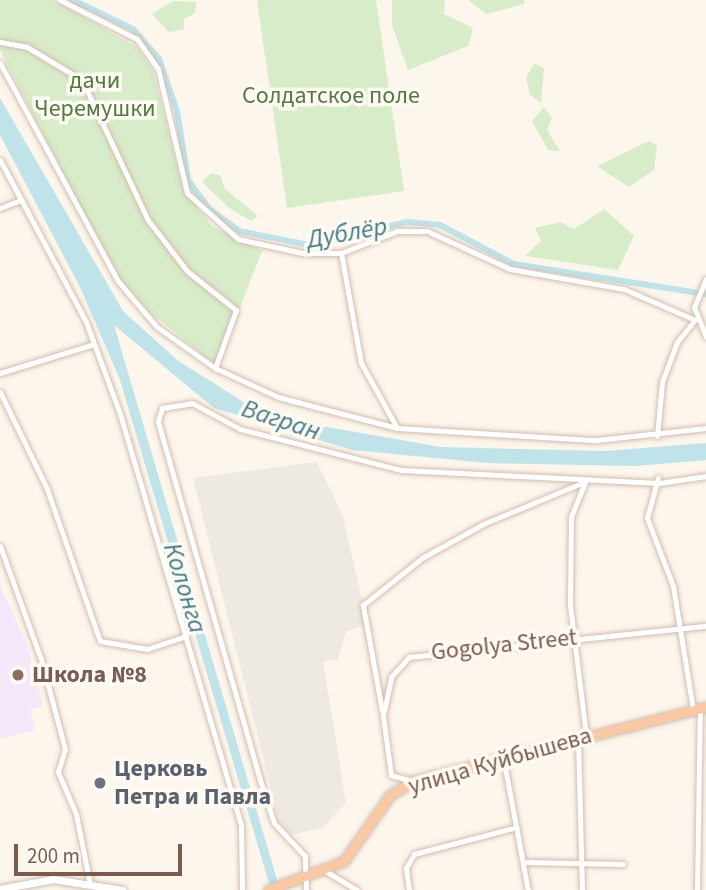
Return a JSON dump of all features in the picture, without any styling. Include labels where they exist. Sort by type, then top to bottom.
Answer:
[{"type":"highway","name":"улица Куйбышева","points":[[268,890],[291,884],[306,885],[327,872],[356,848],[390,795],[413,781],[700,709]]},
{"type":"main road","points":[[0,889],[73,880],[122,890]]},
{"type":"street","points":[[60,0],[137,39],[158,69],[177,167],[187,193],[209,219],[265,248],[341,253],[397,231],[427,231],[510,269],[624,289],[695,320]]},
{"type":"street","points":[[0,42],[27,47],[82,80],[148,220],[187,271],[236,310],[215,368]]},
{"type":"street","points":[[0,63],[118,281],[158,327],[215,368],[278,397],[397,428],[596,440],[706,428]]},
{"type":"street","points":[[0,160],[94,344],[242,825],[242,890]]},
{"type":"street","points":[[0,208],[21,201]]},
{"type":"street","points":[[341,253],[361,363],[397,428]]},
{"type":"street","points":[[705,278],[694,307],[695,320],[706,337]]},
{"type":"street","points":[[657,435],[662,382],[677,342],[695,320]]},
{"type":"street","points":[[0,373],[94,344]]},
{"type":"street","points":[[0,392],[47,489],[100,641],[147,649],[186,636]]},
{"type":"street","points":[[306,885],[305,856],[274,823],[260,780],[158,421],[162,408],[192,403],[240,429],[401,470],[585,482],[659,481],[706,476]]},
{"type":"street","points":[[659,481],[647,517],[673,586],[676,628],[700,709],[697,890]]},
{"type":"street","points":[[582,890],[582,737],[571,517],[585,482]]},
{"type":"street","points":[[383,716],[363,605],[422,558],[483,524],[585,482]]},
{"type":"street","points":[[0,546],[45,672],[65,749],[58,772],[76,814],[90,884]]},
{"type":"street","name":"Gogolya Street","points":[[413,781],[391,775],[383,716],[391,677],[409,657],[576,637],[706,626]]},
{"type":"street","points":[[503,757],[525,862],[528,890]]},
{"type":"street","points":[[410,890],[410,861],[453,842],[517,827]]},
{"type":"street","points":[[525,862],[623,864]]},
{"type":"street","points":[[327,872],[357,890]]},
{"type":"street","points":[[73,880],[75,890]]},
{"type":"shaded area","points":[[317,462],[343,516],[367,624],[346,632],[338,660],[323,661],[346,803],[322,828],[292,835],[279,821],[193,478]]},
{"type":"shaded area","name":"Школа №8","points":[[0,586],[27,644],[43,706],[30,710],[35,730],[0,739]]},
{"type":"green space","name":"дачи Черемушки","points":[[0,0],[53,0],[137,47],[153,71],[183,190],[212,226],[262,251],[217,366],[138,303],[113,270],[0,50]]},
{"type":"green space","name":"Солдатское поле","points":[[257,0],[376,0],[404,191],[287,208]]},
{"type":"green space","points":[[392,0],[445,0],[444,14],[473,28],[468,46],[408,70],[392,25]]},
{"type":"green space","points":[[468,0],[524,0],[524,4],[486,14]]},
{"type":"green space","points":[[173,1],[196,2],[195,13],[184,19],[184,29],[169,32],[152,14]]},
{"type":"green space","points":[[534,63],[544,68],[541,103],[530,95],[526,78]]},
{"type":"green space","points":[[544,107],[552,118],[547,130],[560,151],[548,150],[532,121]]},
{"type":"green space","points":[[649,141],[657,145],[654,170],[629,187],[597,166]]},
{"type":"green space","points":[[211,173],[220,175],[225,189],[258,216],[251,221],[229,208],[202,182]]},
{"type":"green space","points":[[604,209],[634,236],[618,270],[525,256],[541,241],[535,228],[561,222],[574,229]]},
{"type":"water","points":[[0,98],[123,311],[177,360],[245,403],[304,423],[441,447],[605,451],[706,443],[706,460],[635,466],[486,463],[352,450],[214,408],[114,325],[280,890],[271,890],[120,380],[80,287],[0,135]]},
{"type":"waterway","name":"Дублёр","points":[[73,0],[133,29],[159,59],[177,111],[188,180],[209,209],[239,231],[309,245],[407,222],[440,225],[514,264],[706,294]]},
{"type":"place","name":"Школа №8","points":[[18,675]]},
{"type":"place","name":"Церковь Петра и Павла","points":[[100,783]]},
{"type":"water label","name":"Вагран","points":[[281,420]]},
{"type":"water label","name":"Колонга","points":[[185,588]]}]
